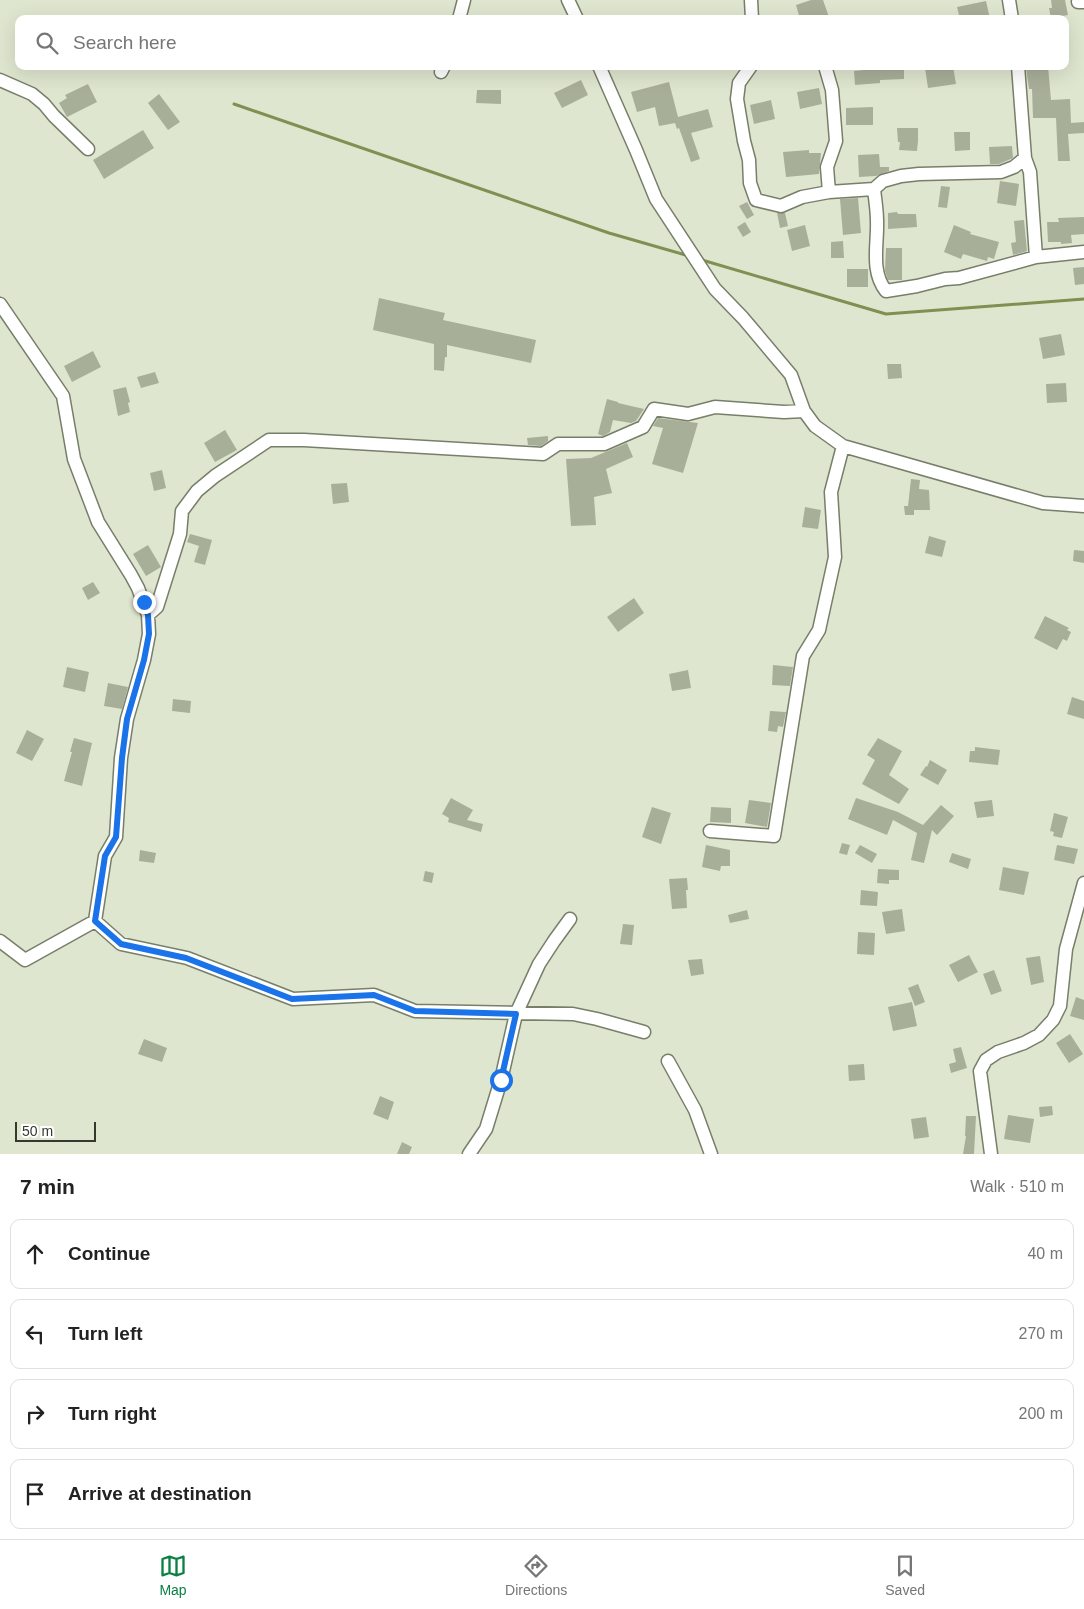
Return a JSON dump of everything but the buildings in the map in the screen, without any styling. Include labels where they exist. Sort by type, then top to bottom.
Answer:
[{"type":"street","points":[[460,15],[464,0]]},
{"type":"street","points":[[568,0],[575,15]]},
{"type":"street","points":[[751,0],[752,15]]},
{"type":"street","points":[[1009,0],[1011,15]]},
{"type":"street","points":[[601,70],[656,199],[715,289],[743,318],[791,375],[804,411],[815,426],[843,446],[1043,502],[1084,506]]},
{"type":"street","points":[[748,70],[739,83],[737,99],[749,160],[750,183],[756,200],[781,206],[802,197],[829,192],[874,189],[883,181],[901,176],[1001,172],[1014,167],[1025,158]]},
{"type":"street","points":[[826,70],[832,90],[836,141],[827,167],[829,192]]},
{"type":"street","points":[[1018,70],[1025,158],[1030,172],[1036,257]]},
{"type":"street","points":[[0,80],[32,94],[88,149]]},
{"type":"street","points":[[874,189],[877,222],[876,270],[880,284],[886,291],[959,278],[1036,257],[1084,252]]},
{"type":"street","points":[[0,304],[63,396],[74,459],[98,522],[138,588],[148,615],[149,634],[144,660],[127,719],[116,837],[105,856],[95,921]]},
{"type":"street","points":[[148,615],[157,607],[180,534],[182,512],[197,491],[215,476],[269,440],[304,440],[543,454],[558,444],[604,444],[643,427],[654,409],[688,414],[715,407],[784,412],[804,411]]},
{"type":"street","points":[[710,831],[774,836],[803,656],[819,630],[835,557],[831,492],[843,446]]},
{"type":"street","points":[[990,1154],[980,1071],[986,1060],[998,1052],[1024,1043],[1039,1035],[1053,1020],[1060,1006],[1066,949],[1084,882]]},
{"type":"street","points":[[469,1154],[486,1129],[501,1080],[516,1014],[540,964],[554,940],[570,919]]},
{"type":"street","points":[[0,941],[25,960],[95,921]]},
{"type":"street","points":[[95,921],[121,944],[186,958],[292,999],[374,995],[415,1011],[573,1014],[644,1032]]},
{"type":"street","points":[[668,1060],[695,1110],[711,1154]]},
{"type":"waterway","points":[[234,104],[609,233],[689,256]]},
{"type":"waterway","points":[[702,260],[886,314],[1084,299]]},
{"type":"route","points":[[144,602],[148,615],[149,634],[144,660],[127,719],[116,837],[105,856],[95,921],[121,944],[186,958],[292,999],[374,995],[415,1011],[516,1014],[501,1080]]}]
